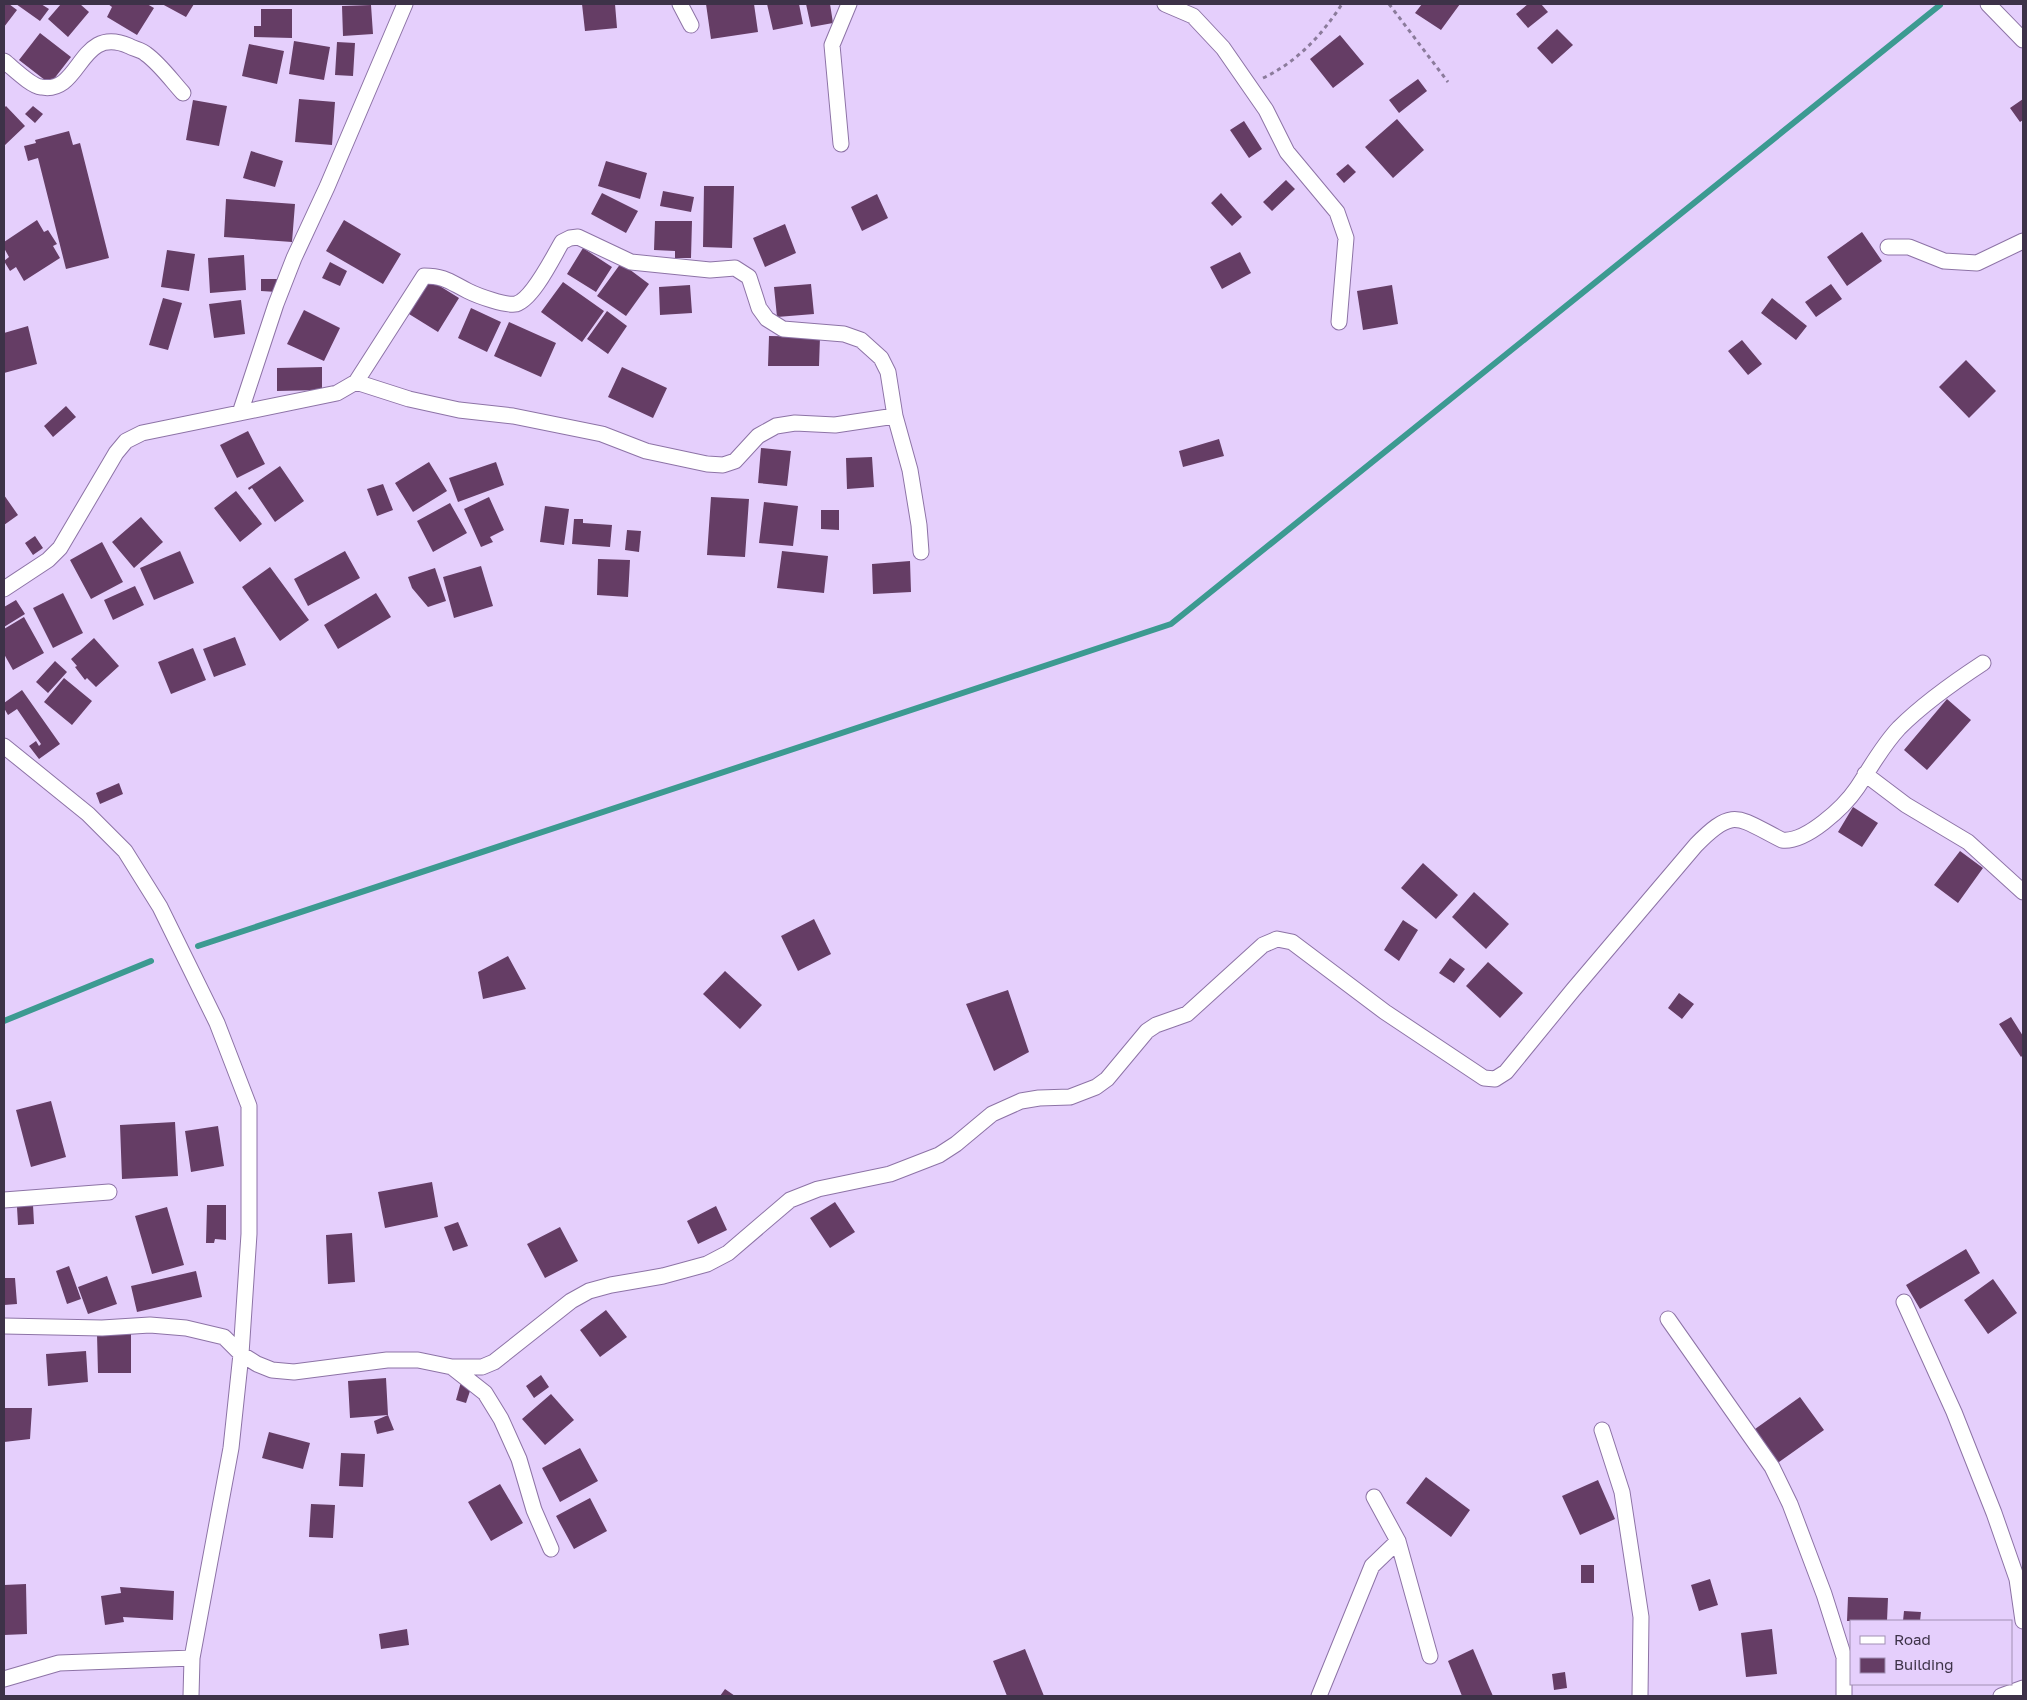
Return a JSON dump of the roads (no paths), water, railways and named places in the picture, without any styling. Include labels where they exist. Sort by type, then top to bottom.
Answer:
[{"type":"street","points":[[240,413],[287,276],[405,4]]},
{"type":"street","points":[[680,4],[692,25]]},
{"type":"street","points":[[841,144],[832,45],[849,4]]},
{"type":"street","points":[[1165,4],[1193,16],[1223,48],[1266,110],[1287,152],[1337,212],[1346,238],[1339,322]]},
{"type":"street","points":[[1988,4],[2023,40]]},
{"type":"street","points":[[4,61],[38,87],[48,88],[60,86],[95,46],[107,42],[121,43],[146,54],[183,94]]},
{"type":"street","points":[[4,589],[48,560],[60,548],[116,453],[126,441],[142,433],[337,393],[356,382],[424,276],[440,276],[473,293],[510,305],[518,303],[529,296],[562,242],[578,237],[631,262],[710,270],[734,268],[749,277],[759,308],[767,319],[783,329],[844,334],[861,340],[868,346],[881,358],[888,372],[895,416],[910,470],[921,552]]},
{"type":"street","points":[[1888,248],[1909,247],[1944,261],[1977,263],[2023,241]]},
{"type":"street","points":[[356,382],[409,399],[458,410],[513,416],[602,434],[646,451],[707,464],[723,465],[734,461],[758,436],[776,426],[795,423],[835,425],[895,416]]},
{"type":"street","points":[[4,1326],[102,1328],[132,1325],[170,1326],[213,1333],[224,1337],[241,1354],[258,1364],[272,1370],[294,1372],[387,1360],[418,1360],[452,1367],[482,1367],[494,1362],[571,1301],[589,1291],[611,1284],[663,1276],[707,1264],[728,1254],[790,1200],[818,1189],[890,1174],[939,1154],[956,1144],[992,1114],[1021,1101],[1039,1098],[1070,1097],[1096,1087],[1107,1080],[1147,1031],[1156,1025],[1187,1014],[1263,945],[1272,940],[1292,942],[1386,1012],[1470,1069],[1484,1078],[1498,1078],[1504,1074],[1579,982],[1696,845],[1714,827],[1724,820],[1737,819],[1782,840],[1793,841],[1811,832],[1826,820],[1856,789],[1881,748],[1916,712],[1983,663]]},
{"type":"street","points":[[4,746],[88,814],[125,851],[160,907],[217,1023],[249,1106],[249,1234],[241,1354],[231,1448],[192,1658],[192,1696]]},
{"type":"street","points":[[1865,774],[1906,805],[1968,842],[2023,892]]},
{"type":"street","points":[[4,1200],[109,1192]]},
{"type":"street","points":[[1904,1302],[1954,1412],[1994,1513],[2017,1579],[2023,1621]]},
{"type":"street","points":[[1668,1319],[1772,1468],[1790,1504],[1824,1594],[1844,1657],[1844,1696]]},
{"type":"street","points":[[452,1367],[485,1393],[501,1419],[519,1459],[534,1510],[552,1549]]},
{"type":"street","points":[[1602,1430],[1622,1492],[1641,1617],[1640,1696]]},
{"type":"street","points":[[1374,1497],[1398,1541],[1430,1656]]},
{"type":"street","points":[[1319,1696],[1372,1566],[1398,1541]]},
{"type":"street","points":[[4,1679],[59,1663],[192,1658]]},
{"type":"street","points":[[2001,1696],[2023,1688]]},
{"type":"waterway","points":[[198,946],[1171,624],[1940,5]]},
{"type":"waterway","points":[[4,1021],[151,961]]}]
